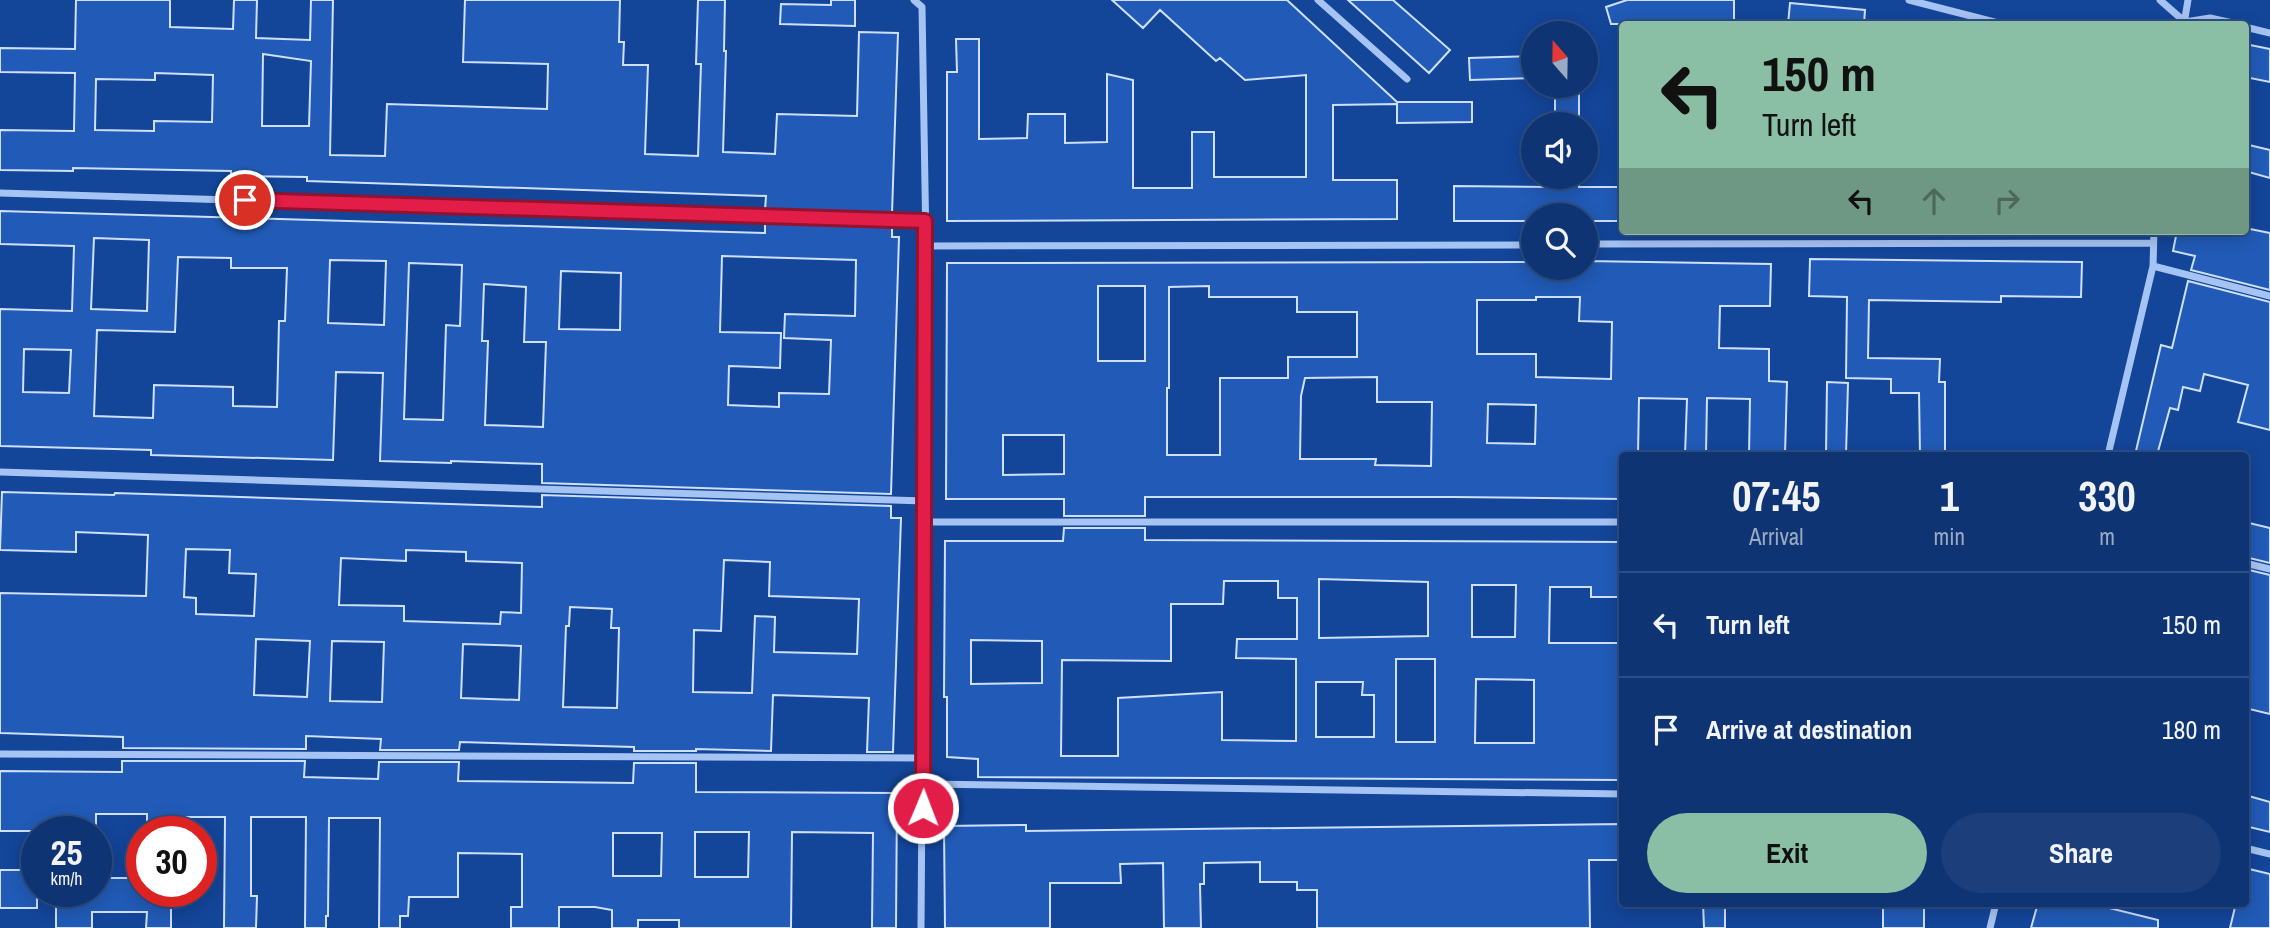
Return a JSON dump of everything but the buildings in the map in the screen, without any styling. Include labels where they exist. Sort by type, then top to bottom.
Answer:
[{"type":"street","points":[[914,0],[922,7],[926,246],[921,928]]},
{"type":"street","points":[[1318,0],[1407,79]]},
{"type":"street","points":[[1909,0],[1990,21]]},
{"type":"street","points":[[2160,0],[2182,21]]},
{"type":"street","points":[[2184,21],[2188,0]]},
{"type":"street","points":[[2194,21],[2210,18],[2224,21]]},
{"type":"street","points":[[2249,28],[2270,33]]},
{"type":"street","points":[[0,193],[925,221]]},
{"type":"street","points":[[2109,452],[2154,266],[2154,235]]},
{"type":"street","points":[[1598,244],[2153,243]]},
{"type":"street","points":[[926,246],[1521,244]]},
{"type":"street","points":[[2154,266],[2270,296]]},
{"type":"street","points":[[0,472],[925,501]]},
{"type":"street","points":[[925,522],[1619,522]]},
{"type":"street","points":[[2249,564],[2270,569]]},
{"type":"street","points":[[0,754],[924,758]]},
{"type":"street","points":[[923,784],[1619,794]]},
{"type":"street","points":[[2249,849],[2270,854]]},
{"type":"street","points":[[1990,928],[1995,907]]},
{"type":"route","points":[[245,200],[925,221],[923,808]]}]
